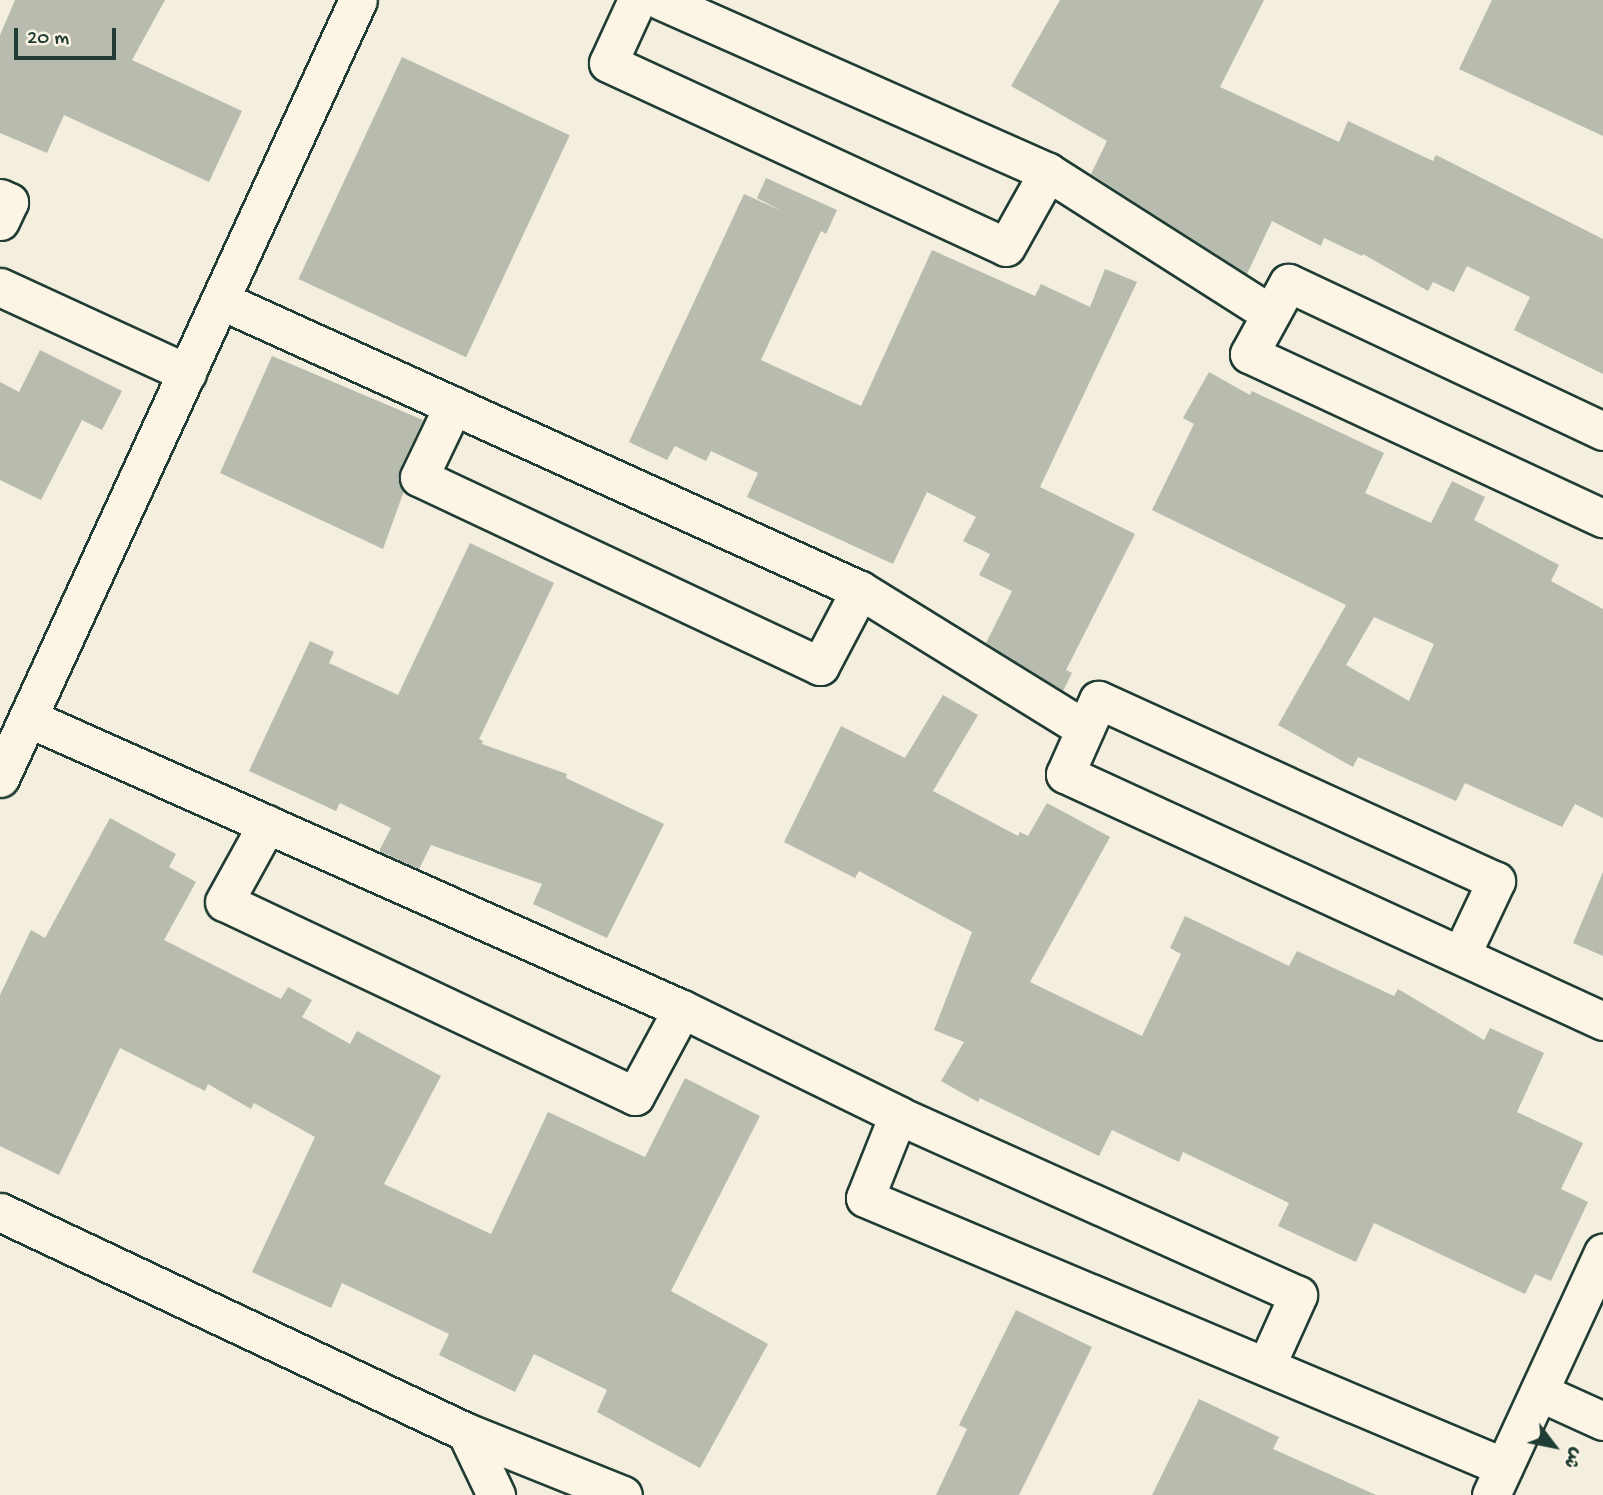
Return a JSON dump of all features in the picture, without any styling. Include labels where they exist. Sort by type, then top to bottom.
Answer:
[{"type":"street","points":[[0,778],[358,0]]},
{"type":"street","points":[[637,0],[608,63],[1006,247],[1048,172]]},
{"type":"street","points":[[660,0],[1048,172],[1271,314]]},
{"type":"street","points":[[0,198],[9,202],[0,220]]},
{"type":"street","points":[[1603,430],[1288,283],[1249,354],[1603,518]]},
{"type":"street","points":[[0,287],[187,373]]},
{"type":"street","points":[[220,300],[860,590],[1085,729]]},
{"type":"street","points":[[453,406],[419,477],[820,666],[860,590]]},
{"type":"street","points":[[1461,955],[1496,881],[1098,700],[1065,774],[1603,1021]]},
{"type":"street","points":[[28,718],[682,1009],[898,1115],[1298,1295],[1266,1366]]},
{"type":"street","points":[[267,824],[224,902],[635,1096],[682,1009]]},
{"type":"street","points":[[898,1115],[865,1198],[1266,1366],[1498,1481],[1603,1253]]},
{"type":"street","points":[[0,1212],[597,1491]]},
{"type":"street","points":[[1539,1392],[1603,1421]]},
{"type":"street","points":[[466,1432],[496,1495]]},
{"type":"building","points":[[15,0],[165,0],[132,60],[242,111],[209,182],[64,115],[47,153],[0,133],[0,35]]},
{"type":"building","points":[[1060,0],[1264,0],[1220,87],[1339,142],[1348,121],[1433,161],[1436,155],[1603,239],[1603,374],[1514,330],[1530,297],[1467,266],[1454,292],[1433,282],[1428,291],[1363,254],[1362,256],[1324,238],[1321,246],[1272,221],[1247,274],[1091,174],[1107,141],[1011,86]]},
{"type":"building","points":[[1492,0],[1603,0],[1603,136],[1459,69]]},
{"type":"building","points":[[402,57],[570,135],[466,357],[298,279]]},
{"type":"building","points":[[766,178],[837,210],[826,234],[821,231],[761,360],[861,406],[932,250],[1035,296],[1041,284],[1090,307],[1105,269],[1137,282],[1040,487],[1135,534],[1066,670],[1072,673],[1063,691],[986,643],[1012,591],[979,575],[990,554],[963,541],[976,517],[927,492],[893,564],[747,497],[758,473],[711,451],[706,461],[675,446],[667,460],[629,442],[744,194],[782,211],[757,198]]},
{"type":"building","points":[[40,350],[122,391],[102,430],[82,420],[41,500],[0,480],[0,382],[19,392]]},
{"type":"building","points":[[272,356],[423,420],[400,469],[398,479],[404,491],[383,549],[220,473]]},
{"type":"building","points":[[1209,372],[1250,395],[1252,391],[1384,453],[1365,493],[1431,523],[1452,481],[1485,497],[1474,520],[1559,565],[1551,581],[1603,609],[1603,818],[1575,804],[1562,827],[1465,783],[1456,801],[1358,757],[1353,767],[1278,725],[1346,605],[1152,510],[1194,424],[1183,418]],"holes":[[[1374,617],[1434,644],[1409,701],[1346,665]]]},
{"type":"building","points":[[470,543],[554,583],[479,739],[483,741],[482,744],[567,774],[566,778],[664,824],[607,938],[533,904],[542,884],[431,845],[419,869],[379,851],[391,828],[340,803],[336,811],[249,771],[310,641],[334,652],[329,663],[398,695]]},
{"type":"building","points":[[943,695],[978,715],[933,791],[1018,836],[1020,832],[1028,836],[1047,803],[1110,837],[1030,982],[1142,1036],[1181,954],[1170,948],[1185,916],[1289,966],[1297,951],[1394,996],[1398,989],[1484,1040],[1490,1028],[1544,1053],[1517,1112],[1583,1143],[1561,1189],[1588,1202],[1551,1281],[1535,1274],[1525,1294],[1374,1223],[1356,1262],[1278,1226],[1289,1203],[1183,1152],[1179,1162],[1112,1130],[1099,1156],[980,1098],[978,1102],[941,1081],[964,1042],[934,1030],[972,932],[859,871],[855,878],[784,842],[841,726],[905,758]]},
{"type":"building","points":[[110,818],[176,854],[169,867],[196,882],[164,940],[281,999],[288,987],[312,1000],[302,1017],[350,1044],[357,1031],[441,1076],[384,1184],[491,1234],[548,1112],[645,1157],[685,1078],[760,1116],[671,1291],[768,1344],[700,1468],[597,1412],[607,1390],[534,1354],[515,1392],[439,1355],[449,1334],[342,1283],[331,1308],[252,1272],[315,1137],[254,1103],[251,1109],[208,1084],[205,1091],[120,1048],[59,1175],[0,1146],[0,995],[31,930],[45,938]]},
{"type":"building","points":[[1603,872],[1603,956],[1573,943]]},
{"type":"building","points":[[1016,1310],[1092,1347],[1019,1495],[936,1495],[967,1429],[959,1425]]},
{"type":"building","points":[[1199,1399],[1279,1437],[1273,1449],[1376,1495],[1152,1495]]}]
